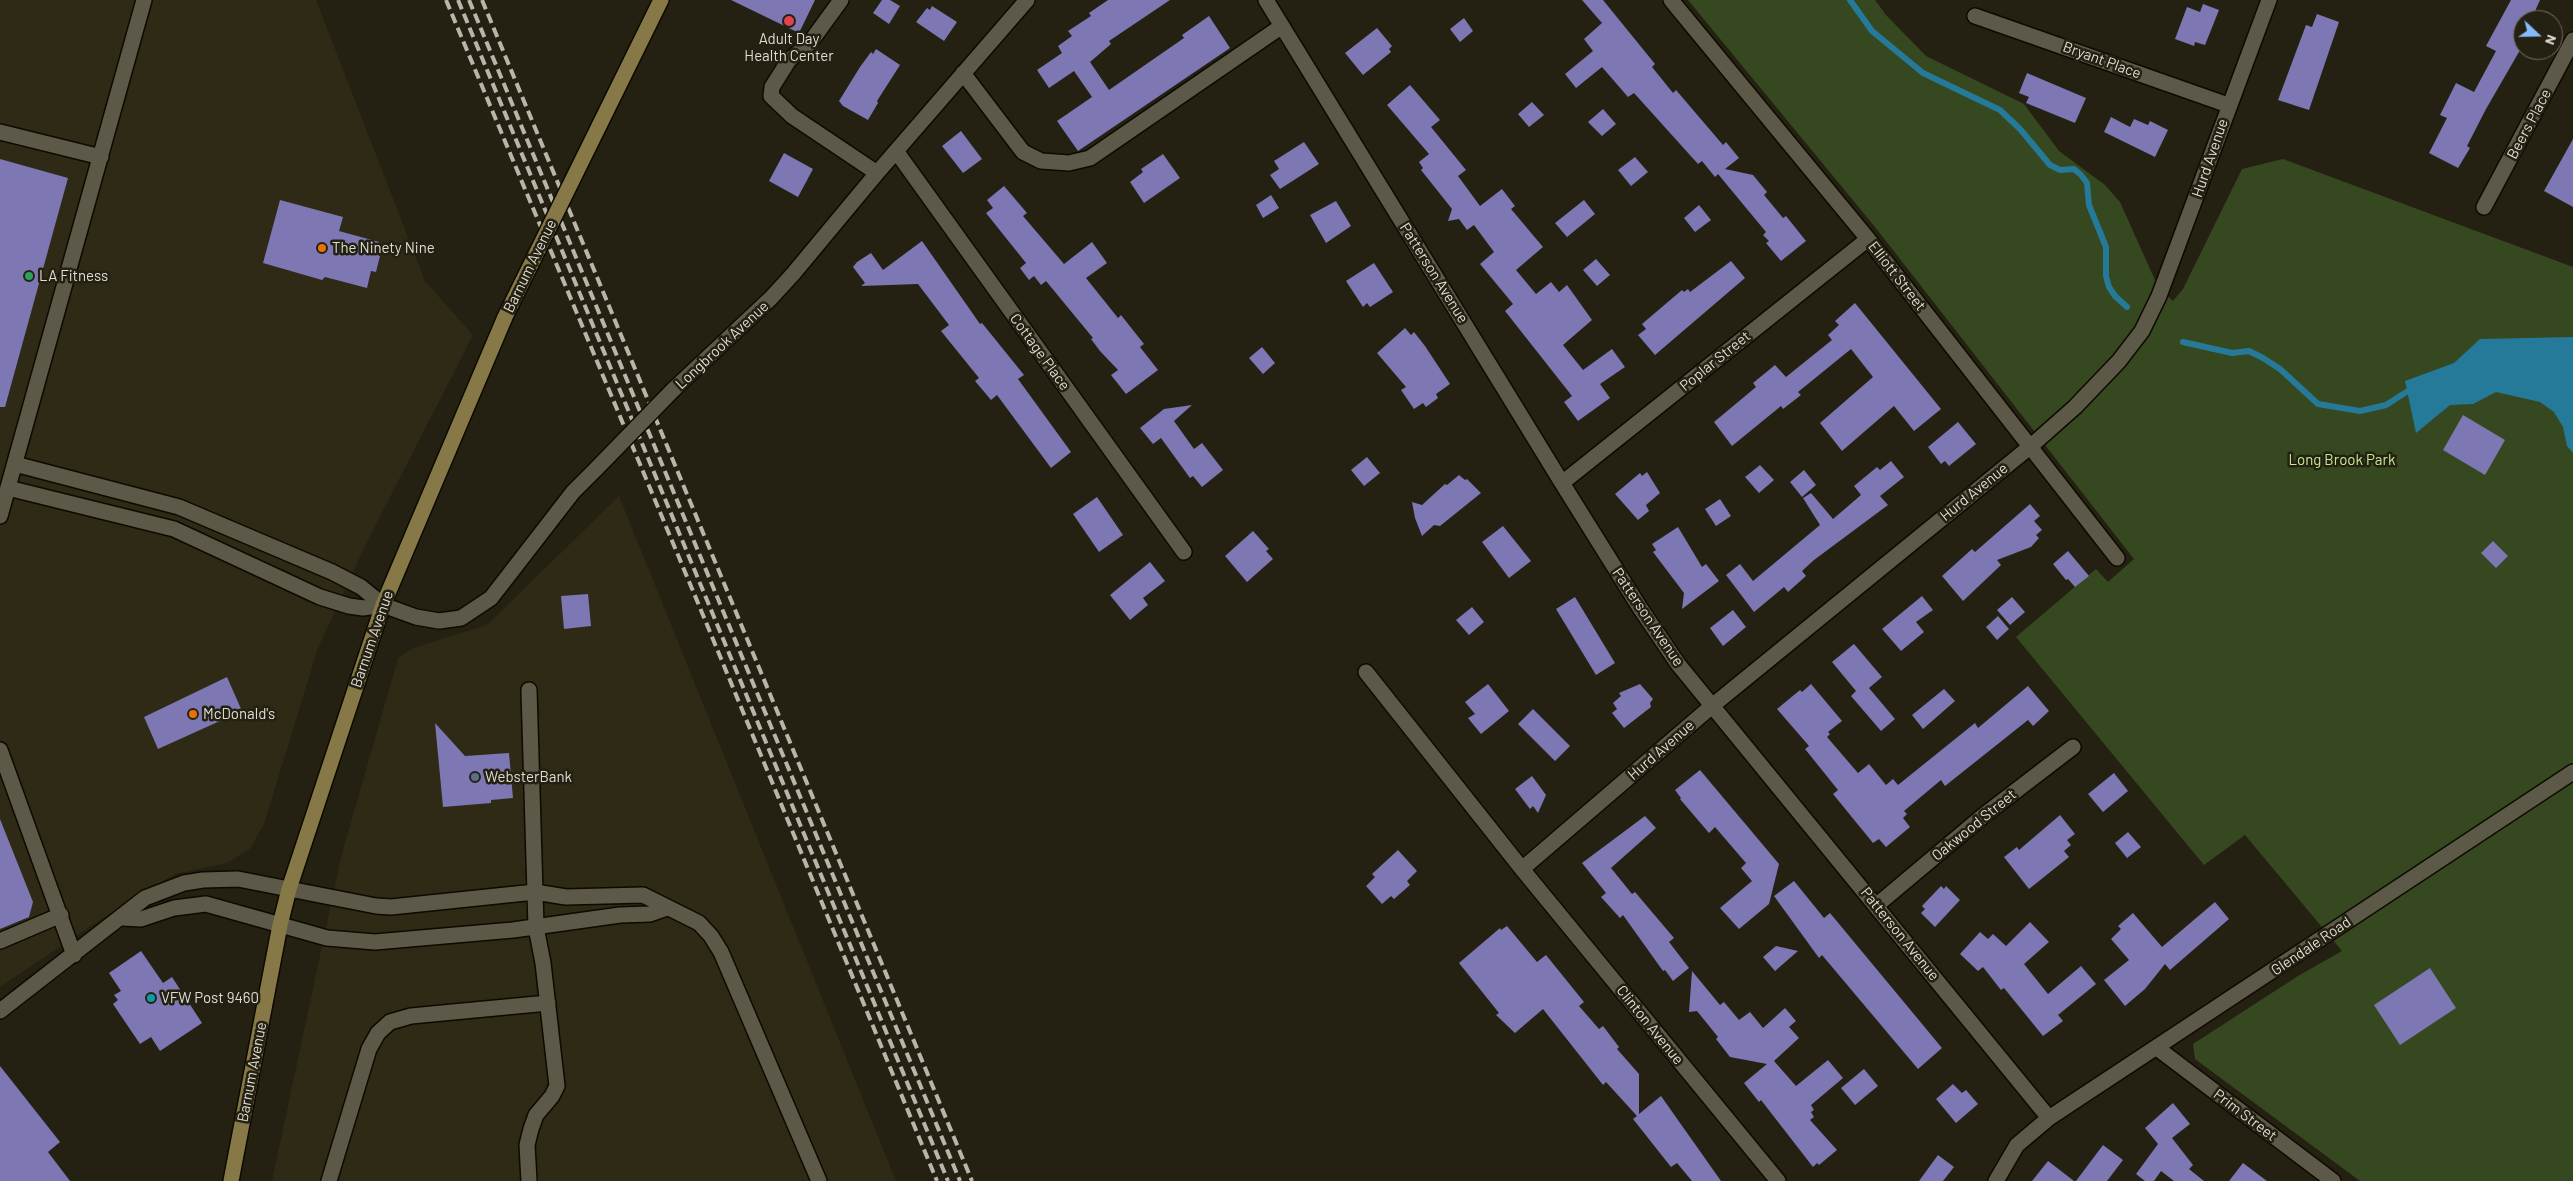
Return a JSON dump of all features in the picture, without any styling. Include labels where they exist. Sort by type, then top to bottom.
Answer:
[{"type":"main road","name":"Barnum Avenue","points":[[231,1181],[280,925],[289,889],[383,604],[505,317],[661,0]]},
{"type":"street","points":[[0,516],[144,0]]},
{"type":"street","points":[[841,0],[809,44],[789,60],[772,87],[771,96],[792,116],[877,173]]},
{"type":"street","name":"Longbrook Avenue","points":[[383,604],[416,617],[439,621],[456,620],[470,614],[491,598],[574,492],[673,390],[772,298],[1027,0]]},
{"type":"street","name":"Patterson Avenue","points":[[1266,0],[1562,484],[1640,608],[1678,664],[2049,1118]]},
{"type":"street","name":"Elliott Street","points":[[1671,0],[1868,239],[2117,558]]},
{"type":"street","name":"Hurd Avenue","points":[[1522,869],[1712,706],[2031,446],[2102,381],[2142,331],[2180,242],[2228,105],[2269,0]]},
{"type":"street","name":"Bryant Place","points":[[1975,16],[2228,105]]},
{"type":"street","points":[[963,73],[1023,152],[1041,160],[1069,163],[1090,158],[1282,26]]},
{"type":"street","name":"Beers Place","points":[[2484,207],[2573,40]]},
{"type":"street","points":[[0,132],[101,157]]},
{"type":"street","name":"Cottage Place","points":[[896,151],[1184,552]]},
{"type":"street","name":"Poplar Street","points":[[1562,484],[1868,239]]},
{"type":"street","points":[[15,464],[179,507],[332,572],[361,587],[383,604]]},
{"type":"street","points":[[8,488],[174,529],[320,597],[363,608],[383,604]]},
{"type":"street","points":[[174,529],[179,507]]},
{"type":"street","name":"Clinton Avenue","points":[[1366,672],[1522,869],[1778,1181]]},
{"type":"street","points":[[529,690],[536,927],[548,1003],[557,1086],[552,1096],[536,1115],[531,1130],[527,1145],[529,1181]]},
{"type":"street","name":"Oakwood Street","points":[[1876,905],[1983,816],[2073,747]]},
{"type":"street","points":[[0,750],[74,955]]},
{"type":"street","name":"Glendale Road","points":[[2049,1118],[2573,772]]},
{"type":"street","points":[[0,1011],[122,918],[145,898],[184,883],[238,879],[376,906],[391,907],[535,892],[566,897],[643,895],[659,901],[667,908],[698,923],[711,936],[721,952],[819,1181]]},
{"type":"street","points":[[122,918],[141,919],[174,908],[206,904],[327,938],[375,942],[536,927],[620,915],[650,914],[667,908]]},
{"type":"street","points":[[0,941],[61,915]]},
{"type":"street","points":[[329,1181],[370,1050],[378,1033],[390,1022],[411,1016],[548,1003]]},
{"type":"street","name":"Prim Street","points":[[2157,1048],[2334,1181]]},
{"type":"street","points":[[1996,1181],[2016,1145],[2049,1118]]},
{"type":"shaded area","points":[[0,0],[316,0],[425,281],[473,335],[365,546],[318,648],[264,824],[250,849],[227,863],[175,874],[98,921],[0,987]]},
{"type":"shaded area","points":[[619,496],[896,1181],[272,1181],[341,857],[398,658],[413,648],[487,625]]},
{"type":"green space","name":"Long Brook Park","points":[[1688,0],[1875,0],[1886,15],[1926,56],[2024,104],[2059,151],[2105,185],[2120,202],[2159,289],[2173,301],[2183,289],[2242,169],[2283,159],[2573,267],[2573,1181],[2360,1181],[2195,1059],[2193,1044],[2298,976],[2342,951],[2245,835],[2204,865],[2016,637],[2096,569],[2108,582],[2134,559],[1875,227]]},
{"type":"water","points":[[2573,337],[2573,453],[2567,446],[2563,427],[2554,412],[2540,402],[2496,392],[2473,404],[2450,405],[2416,433],[2405,381],[2454,363],[2480,339]]},
{"type":"building","name":"Adult Day Health Center","points":[[731,0],[815,0],[799,33]]},
{"type":"building","points":[[882,0],[890,0],[900,6],[889,24],[873,13]]},
{"type":"building","points":[[1108,0],[1170,0],[1109,41],[1111,44],[1090,62],[1109,90],[1184,38],[1182,35],[1209,16],[1230,48],[1078,151],[1057,121],[1092,97],[1074,71],[1049,88],[1037,70],[1062,53],[1058,46],[1072,36],[1068,31],[1091,16],[1089,13]]},
{"type":"building","points":[[1582,0],[1603,0],[1655,64],[1652,67],[1673,93],[1676,90],[1723,145],[1726,142],[1739,158],[1725,169],[1753,175],[1767,192],[1764,195],[1783,218],[1786,216],[1806,241],[1781,261],[1766,243],[1769,241],[1763,235],[1766,232],[1718,174],[1715,177],[1702,161],[1698,164],[1634,93],[1628,97],[1602,67],[1576,88],[1565,74],[1593,51],[1584,39],[1602,23]]},
{"type":"building","points":[[2511,0],[2540,0],[2536,10],[2513,10],[2514,60],[2486,109],[2467,146],[2470,148],[2458,168],[2429,153],[2447,118],[2440,115],[2456,83],[2474,92],[2496,51],[2486,46]]},
{"type":"building","points":[[2203,4],[2219,10],[2205,45],[2195,42],[2194,46],[2175,39],[2187,7],[2200,12]]},
{"type":"building","points":[[932,6],[957,22],[944,41],[916,22],[927,8],[930,10]]},
{"type":"building","points":[[2317,14],[2339,22],[2309,110],[2278,100],[2306,25],[2312,27]]},
{"type":"building","points":[[1464,18],[1473,31],[1460,42],[1450,29]]},
{"type":"building","points":[[1377,28],[1392,46],[1389,49],[1391,52],[1363,75],[1345,53]]},
{"type":"building","points":[[876,49],[900,65],[877,101],[878,103],[868,120],[843,106],[839,101],[860,67],[871,52],[873,54]]},
{"type":"building","points":[[2027,73],[2086,98],[2075,123],[2026,103],[2029,97],[2019,93]]},
{"type":"building","points":[[1410,85],[1440,120],[1431,127],[1466,170],[1458,176],[1480,206],[1502,189],[1515,206],[1511,209],[1543,247],[1516,270],[1536,294],[1551,282],[1559,292],[1567,285],[1592,320],[1563,345],[1583,370],[1612,349],[1625,367],[1600,384],[1610,398],[1578,421],[1564,402],[1572,396],[1505,311],[1513,304],[1480,264],[1494,252],[1474,225],[1467,230],[1459,219],[1448,221],[1452,209],[1421,170],[1423,168],[1419,162],[1429,154],[1387,105]]},
{"type":"building","points":[[1532,102],[1544,115],[1529,127],[1518,114]]},
{"type":"building","points":[[1603,109],[1616,124],[1602,136],[1588,122]]},
{"type":"building","points":[[2111,117],[2130,127],[2134,119],[2148,125],[2150,121],[2168,130],[2155,157],[2104,132]]},
{"type":"building","points":[[961,131],[982,159],[963,173],[942,146]]},
{"type":"building","points":[[2573,139],[2573,207],[2544,191]]},
{"type":"building","points":[[1304,142],[1319,164],[1280,189],[1270,175],[1279,169],[1274,161]]},
{"type":"building","points":[[784,153],[813,169],[798,197],[769,181]]},
{"type":"building","points":[[1163,154],[1180,178],[1144,203],[1130,182],[1143,172],[1141,169]]},
{"type":"building","points":[[1635,157],[1648,172],[1631,186],[1618,170]]},
{"type":"building","points":[[0,159],[68,178],[5,407],[0,407]]},
{"type":"building","points":[[1004,186],[1027,213],[1023,216],[1064,264],[1092,242],[1107,263],[1086,278],[1118,318],[1121,315],[1144,344],[1140,347],[1158,370],[1126,394],[1111,375],[1118,370],[1100,351],[1091,339],[1093,338],[1046,281],[1041,285],[1034,276],[1029,280],[1020,268],[1026,263],[986,213],[993,208],[987,200]]},
{"type":"building","points":[[1271,195],[1279,208],[1263,218],[1256,205]]},
{"type":"building","name":"The Ninety Nine","points":[[280,200],[343,217],[339,231],[379,242],[376,254],[380,256],[376,272],[371,271],[367,288],[325,277],[322,280],[263,263]]},
{"type":"building","points":[[1584,200],[1595,214],[1567,237],[1555,223]]},
{"type":"building","points":[[1336,201],[1351,226],[1326,243],[1310,215]]},
{"type":"building","points":[[1699,205],[1711,220],[1695,232],[1684,218]]},
{"type":"building","points":[[922,241],[980,324],[982,323],[1024,375],[1018,379],[1071,452],[1051,468],[997,395],[991,400],[975,381],[979,378],[941,331],[949,325],[918,284],[861,286],[865,283],[853,267],[857,262],[871,253],[883,270]]},
{"type":"building","points":[[1596,259],[1610,275],[1597,286],[1583,270]]},
{"type":"building","points":[[1731,261],[1745,278],[1655,355],[1638,335],[1646,329],[1642,324],[1682,290],[1684,292],[1688,289],[1690,292]]},
{"type":"building","points":[[1374,263],[1393,292],[1370,307],[1367,303],[1363,307],[1346,281]]},
{"type":"building","points":[[1855,303],[1941,409],[1914,431],[1894,406],[1842,451],[1820,423],[1873,377],[1851,349],[1798,392],[1801,395],[1783,409],[1781,406],[1732,446],[1714,422],[1756,387],[1753,383],[1775,365],[1786,377],[1832,340],[1828,335],[1839,325],[1835,321]]},
{"type":"building","points":[[1405,328],[1411,335],[1414,332],[1450,384],[1436,394],[1438,398],[1426,407],[1423,403],[1414,409],[1401,390],[1406,387],[1377,353]]},
{"type":"building","points":[[1262,347],[1275,363],[1263,374],[1249,358]]},
{"type":"building","points":[[1192,405],[1174,421],[1194,449],[1202,443],[1223,470],[1202,487],[1193,476],[1190,478],[1161,438],[1153,444],[1140,428],[1164,409]]},
{"type":"building","points":[[2463,415],[2505,440],[2485,475],[2443,450]]},
{"type":"building","points":[[1958,422],[1976,444],[1949,466],[1945,461],[1941,464],[1928,447]]},
{"type":"building","points":[[1367,457],[1380,473],[1364,486],[1351,470]]},
{"type":"building","points":[[1891,461],[1904,477],[1880,496],[1888,505],[1814,560],[1802,571],[1806,576],[1788,592],[1784,587],[1754,612],[1726,575],[1740,564],[1753,581],[1820,525],[1803,498],[1811,493],[1833,519],[1861,495],[1854,486],[1877,467],[1880,470]]},
{"type":"building","points":[[1760,465],[1774,480],[1759,493],[1745,477]]},
{"type":"building","points":[[1804,470],[1816,485],[1802,497],[1790,482]]},
{"type":"building","points":[[1647,472],[1660,493],[1646,505],[1649,511],[1638,520],[1615,494],[1640,473],[1642,476]]},
{"type":"building","points":[[1459,475],[1465,480],[1467,479],[1481,493],[1440,526],[1434,525],[1422,536],[1415,518],[1412,502],[1422,505],[1445,484],[1447,485]]},
{"type":"building","points":[[1097,497],[1123,535],[1099,552],[1073,514]]},
{"type":"building","points":[[1720,499],[1731,516],[1716,526],[1705,509]]},
{"type":"building","points":[[2030,504],[2040,516],[2034,521],[2042,530],[2036,535],[2039,538],[2031,547],[1997,560],[2001,565],[1963,601],[1942,576],[1972,549],[1975,552]]},
{"type":"building","points":[[1503,526],[1531,561],[1509,578],[1482,542]]},
{"type":"building","points":[[1678,527],[1702,567],[1706,564],[1719,581],[1682,609],[1684,593],[1653,552],[1656,550],[1652,544]]},
{"type":"building","points":[[1253,531],[1269,549],[1266,551],[1273,559],[1247,582],[1225,556]]},
{"type":"building","points":[[2493,541],[2508,556],[2496,568],[2481,553]]},
{"type":"building","points":[[2068,551],[2089,576],[2075,587],[2068,579],[2066,580],[2053,564]]},
{"type":"building","points":[[1150,562],[1165,581],[1143,598],[1148,605],[1130,620],[1110,595]]},
{"type":"building","points":[[588,594],[591,626],[564,629],[561,596]]},
{"type":"building","points":[[1922,596],[1933,610],[1916,622],[1924,632],[1901,651],[1882,629]]},
{"type":"building","points":[[1575,597],[1615,663],[1596,675],[1556,609]]},
{"type":"building","points":[[2012,597],[2025,612],[2010,625],[1997,610]]},
{"type":"building","points":[[1472,607],[1484,622],[1469,635],[1456,620]]},
{"type":"building","points":[[1733,610],[1746,627],[1723,646],[1710,628]]},
{"type":"building","points":[[1998,616],[2009,629],[1997,640],[1986,627]]},
{"type":"building","points":[[1854,644],[1882,677],[1869,688],[1895,719],[1881,731],[1851,696],[1856,691],[1832,662]]},
{"type":"building","name":"McDonald's","points":[[227,677],[242,711],[158,749],[144,717]]},
{"type":"building","points":[[1488,684],[1509,711],[1481,734],[1468,718],[1475,714],[1465,702]]},
{"type":"building","points":[[1640,684],[1653,699],[1650,703],[1651,707],[1624,728],[1612,713],[1617,709],[1613,703],[1621,696],[1619,693]]},
{"type":"building","points":[[1811,684],[1842,721],[1828,732],[1830,734],[1827,737],[1858,773],[1869,764],[1886,785],[1893,779],[1898,785],[1975,723],[1978,728],[2028,686],[2049,711],[2033,726],[2028,720],[1945,786],[1941,780],[1904,811],[1907,814],[1903,818],[1910,827],[1886,847],[1879,839],[1873,843],[1833,794],[1838,790],[1805,749],[1809,746],[1777,709],[1800,690],[1802,692]]},
{"type":"building","points":[[1944,689],[1955,701],[1923,729],[1912,715]]},
{"type":"building","points":[[1533,709],[1570,746],[1555,761],[1518,724]]},
{"type":"building","name":"WebsterBank","points":[[435,723],[465,756],[509,753],[513,798],[491,800],[491,803],[443,807]]},
{"type":"building","points":[[1700,770],[1779,864],[1769,904],[1739,929],[1720,908],[1752,881],[1741,868],[1746,863],[1715,827],[1709,833],[1680,799],[1675,790]]},
{"type":"building","points":[[2114,773],[2128,791],[2103,812],[2088,794]]},
{"type":"building","points":[[1532,776],[1546,795],[1538,813],[1533,806],[1530,809],[1515,789]]},
{"type":"building","points":[[2060,815],[2075,834],[2067,840],[2071,845],[2064,851],[2069,857],[2029,889],[2004,857],[2017,847],[2019,850]]},
{"type":"building","points":[[1645,816],[1656,828],[1611,868],[1632,894],[1635,892],[1674,938],[1669,942],[1689,968],[1673,981],[1665,970],[1663,971],[1623,915],[1620,918],[1601,897],[1606,893],[1582,863]]},
{"type":"building","points":[[0,819],[33,902],[29,917],[0,929]]},
{"type":"building","points":[[2128,832],[2141,847],[2127,858],[2115,843]]},
{"type":"building","points":[[1398,850],[1417,871],[1407,881],[1410,885],[1394,899],[1391,896],[1382,904],[1366,886],[1375,877],[1372,874]]},
{"type":"building","points":[[1794,881],[1824,918],[1830,913],[1942,1048],[1918,1069],[1822,955],[1819,958],[1774,896]]},
{"type":"building","points":[[1941,886],[1944,889],[1946,886],[1960,900],[1935,927],[1921,913],[1925,909],[1922,906]]},
{"type":"building","points":[[2215,902],[2229,919],[2170,970],[2165,964],[2145,989],[2125,1006],[2104,980],[2129,960],[2111,939],[2121,929],[2118,926],[2133,913],[2162,947]]},
{"type":"building","points":[[2030,922],[2049,942],[2024,964],[2048,994],[2081,966],[2096,984],[2058,1015],[2063,1021],[2043,1036],[2004,988],[2001,990],[1983,967],[1978,971],[1960,954],[1980,932],[1988,939],[1993,934],[2006,946]]},
{"type":"building","points":[[1507,926],[1537,962],[1546,955],[1584,1002],[1579,1006],[1599,1029],[1603,1026],[1619,1047],[1617,1049],[1639,1074],[1639,1114],[1661,1096],[1721,1181],[1692,1181],[1677,1163],[1671,1167],[1633,1119],[1637,1116],[1606,1082],[1603,1085],[1543,1009],[1515,1033],[1496,1015],[1499,1013],[1459,963],[1500,928],[1501,930]]},
{"type":"building","points":[[1776,946],[1798,951],[1775,971],[1763,957]]},
{"type":"building","name":"VFW Post 9460","points":[[141,951],[163,983],[172,977],[202,1023],[160,1051],[151,1037],[140,1044],[113,1004],[118,1000],[114,995],[121,991],[109,973]]},
{"type":"building","points":[[2430,968],[2456,1008],[2400,1045],[2374,1005]]},
{"type":"building","points":[[1692,971],[1720,1005],[1724,1002],[1739,1020],[1750,1012],[1763,1028],[1785,1008],[1796,1021],[1789,1027],[1799,1038],[1774,1061],[1796,1086],[1828,1060],[1843,1078],[1811,1105],[1814,1110],[1811,1112],[1814,1117],[1810,1120],[1837,1150],[1819,1165],[1817,1163],[1813,1167],[1761,1100],[1759,1102],[1744,1083],[1767,1064],[1730,1057],[1716,1039],[1718,1037],[1697,1011],[1689,1012]]},
{"type":"building","points":[[0,1066],[60,1142],[48,1152],[70,1181],[0,1181]]},
{"type":"building","points":[[1864,1069],[1878,1086],[1855,1105],[1841,1088]]},
{"type":"building","points":[[1953,1084],[1962,1093],[1966,1090],[1978,1104],[1956,1123],[1936,1099]]},
{"type":"building","points":[[2173,1103],[2190,1124],[2172,1138],[2193,1165],[2189,1169],[2204,1181],[2174,1181],[2161,1171],[2154,1181],[2145,1181],[2136,1174],[2158,1144],[2145,1128]]},
{"type":"building","points":[[2103,1145],[2123,1160],[2107,1181],[2076,1181]]},
{"type":"building","points":[[1938,1155],[1954,1167],[1943,1181],[1919,1181]]},
{"type":"building","points":[[2048,1161],[2074,1181],[2032,1181]]},
{"type":"building","points":[[2243,1163],[2267,1181],[2229,1181]]},
{"type":"waterway","points":[[1850,0],[1872,31],[1923,73],[2000,110],[2020,129],[2050,165],[2060,170],[2074,169],[2081,175],[2087,183],[2089,205],[2106,247],[2106,276],[2109,287],[2115,296],[2127,307]]},
{"type":"waterway","points":[[2183,342],[2232,353],[2249,351],[2280,369],[2318,404],[2360,411],[2386,405],[2408,391],[2415,390]]},
{"type":"railway","points":[[446,0],[937,1181]]},
{"type":"railway","points":[[458,0],[948,1181]]},
{"type":"railway","points":[[469,0],[960,1181]]},
{"type":"railway","points":[[482,0],[972,1181]]},
{"type":"place","name":"Adult Day Health Center","points":[[789,21]]},
{"type":"place","name":"The Ninety Nine","points":[[322,248]]},
{"type":"place","name":"LA Fitness","points":[[29,276]]},
{"type":"place","name":"McDonald's","points":[[193,714]]},
{"type":"place","name":"WebsterBank","points":[[475,777]]},
{"type":"place","name":"VFW Post 9460","points":[[151,998]]}]
